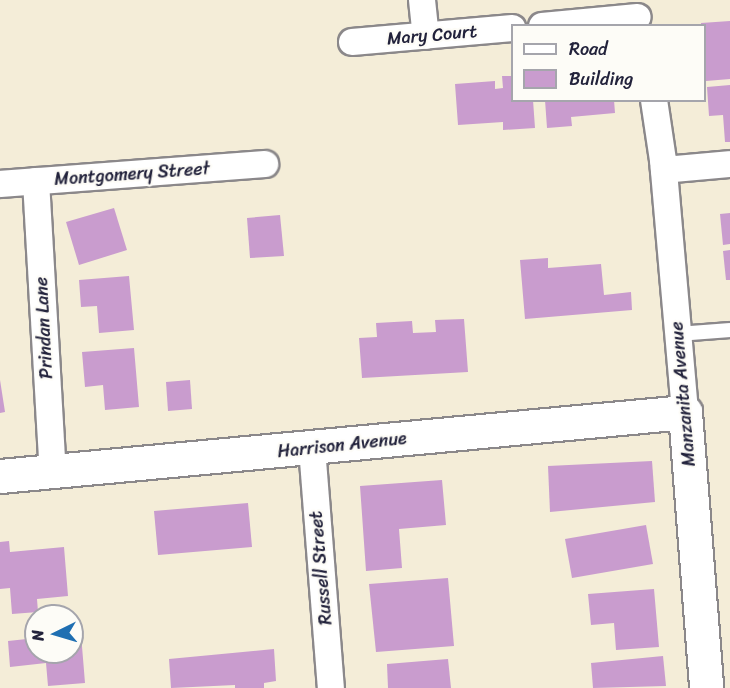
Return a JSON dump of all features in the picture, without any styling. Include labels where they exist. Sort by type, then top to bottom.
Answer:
[{"type":"street","points":[[422,0],[426,36]]},
{"type":"street","points":[[558,24],[638,14]]},
{"type":"street","name":"Mary Court","points":[[352,42],[511,28]]},
{"type":"street","name":"Manzanita Avenue","points":[[654,102],[664,170],[706,688]]},
{"type":"street","name":"Montgomery Street","points":[[0,184],[265,164]]},
{"type":"street","points":[[664,170],[730,164]]},
{"type":"street","name":"Prindan Lane","points":[[36,181],[53,474]]},
{"type":"street","name":"Harrison Avenue","points":[[0,476],[53,474],[685,412]]},
{"type":"street","name":"Russell Street","points":[[312,448],[331,688]]},
{"type":"lane","points":[[678,334],[730,330]]},
{"type":"building","points":[[730,21],[730,79],[706,81],[706,24],[701,23]]},
{"type":"building","points":[[502,76],[511,76],[511,102],[533,102],[535,128],[503,130],[503,122],[458,125],[455,84],[495,81],[495,89],[503,88]]},
{"type":"building","points":[[730,85],[730,142],[725,142],[723,115],[709,116],[707,87]]},
{"type":"building","points":[[545,102],[614,102],[615,113],[571,117],[572,126],[547,128]]},
{"type":"building","points":[[114,208],[127,250],[79,265],[66,222]]},
{"type":"building","points":[[730,213],[730,244],[723,245],[720,214]]},
{"type":"building","points":[[280,215],[284,256],[250,258],[247,218]]},
{"type":"building","points":[[730,250],[730,280],[726,280],[723,251]]},
{"type":"building","points":[[548,258],[548,268],[601,264],[604,295],[631,292],[632,310],[525,319],[520,260]]},
{"type":"building","points":[[129,276],[134,330],[99,333],[97,306],[81,307],[79,280]]},
{"type":"building","points":[[464,319],[468,372],[362,378],[359,338],[377,337],[376,323],[412,321],[413,333],[436,332],[435,320]]},
{"type":"building","points":[[134,348],[139,407],[105,410],[103,385],[85,387],[82,352]]},
{"type":"building","points":[[0,380],[5,412],[0,413]]},
{"type":"building","points":[[190,380],[192,409],[168,411],[166,382]]},
{"type":"building","points":[[652,461],[655,502],[550,512],[548,466]]},
{"type":"building","points":[[442,480],[446,525],[399,529],[402,568],[366,571],[360,486]]},
{"type":"building","points":[[248,503],[252,547],[158,555],[154,511]]},
{"type":"building","points":[[646,525],[653,564],[572,578],[565,539]]},
{"type":"building","points":[[9,541],[10,552],[64,547],[68,596],[37,599],[37,604],[24,604],[24,613],[12,614],[10,588],[0,589],[0,542]]},
{"type":"building","points":[[448,578],[454,646],[376,652],[369,584]]},
{"type":"building","points":[[654,589],[659,647],[616,650],[614,623],[591,625],[588,594]]},
{"type":"building","points":[[24,639],[24,664],[37,664],[10,667],[8,641]]},
{"type":"building","points":[[274,649],[276,681],[264,683],[264,688],[235,688],[235,685],[171,688],[169,659]]},
{"type":"building","points":[[663,656],[666,686],[593,688],[591,663]]},
{"type":"building","points":[[448,659],[451,688],[388,688],[387,664]]},
{"type":"building","points":[[46,664],[83,664],[85,683],[48,686]]}]
